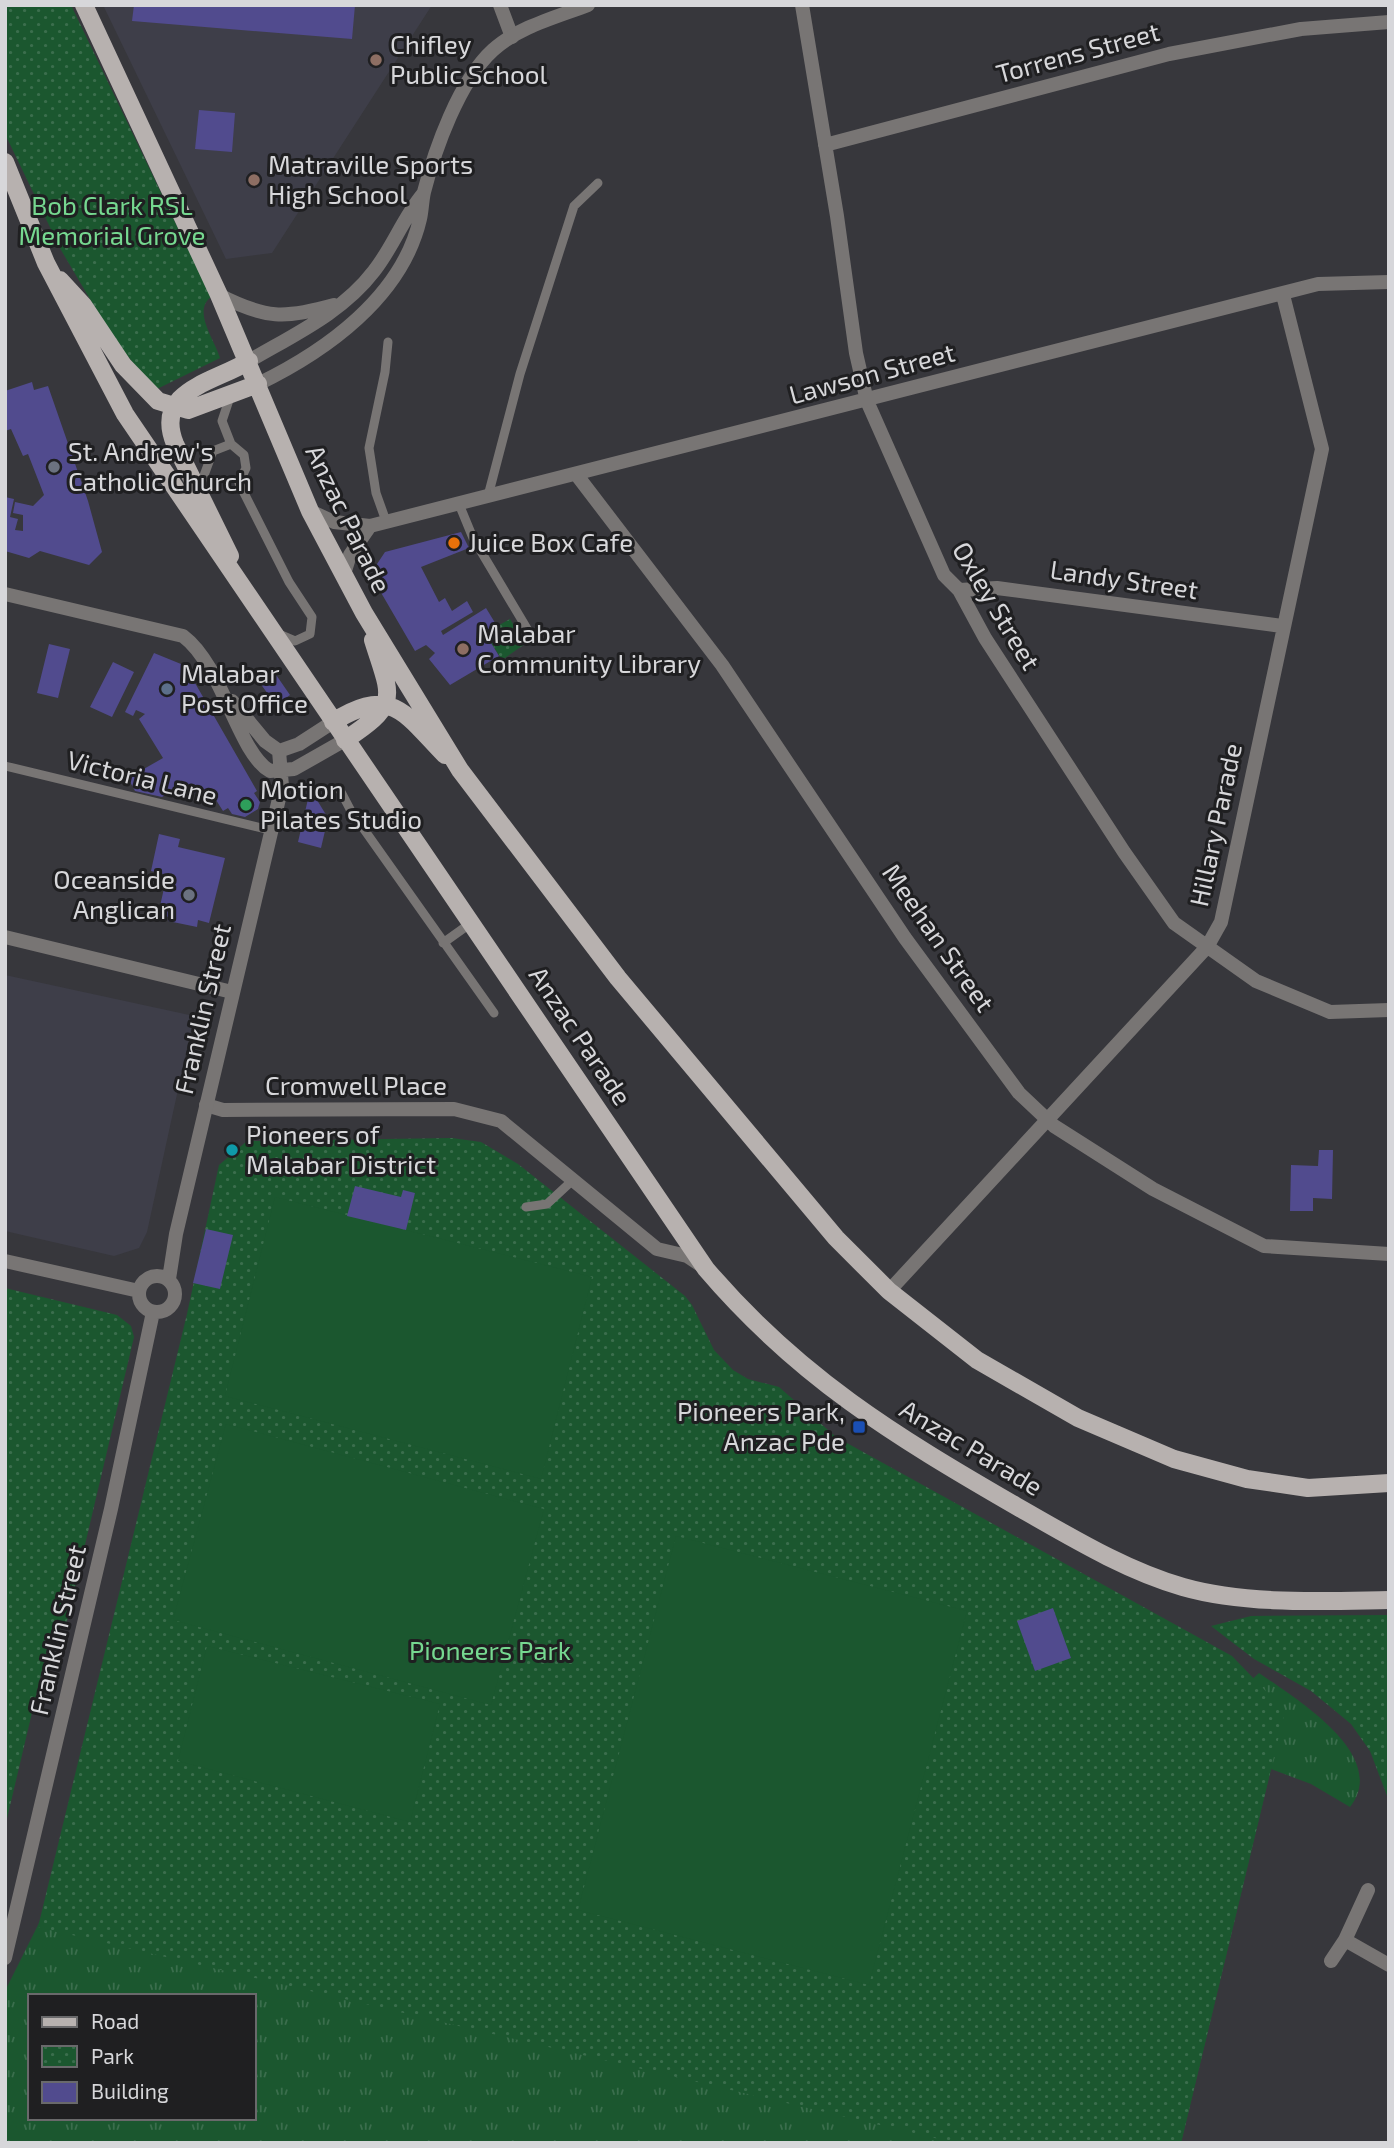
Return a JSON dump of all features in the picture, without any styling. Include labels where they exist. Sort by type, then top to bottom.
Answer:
[{"type":"main road","name":"Anzac Parade","points":[[84,5],[219,295],[310,511],[364,613],[438,729],[460,770],[626,988],[836,1238],[889,1291],[977,1360],[1078,1418],[1174,1458],[1276,1485],[1343,1488],[1389,1483]]},
{"type":"main road","name":"Anzac Parade","points":[[5,162],[46,263],[114,397],[706,1269],[743,1312],[819,1381],[879,1424],[1039,1519],[1138,1571],[1185,1588],[1251,1597],[1389,1600]]},
{"type":"main road","points":[[46,263],[83,305],[140,384],[158,401],[188,410],[230,397],[258,384]]},
{"type":"main road","points":[[246,595],[199,489],[170,433],[172,407],[181,396],[248,361]]},
{"type":"main road","points":[[345,740],[372,721],[386,705],[387,684],[364,613]]},
{"type":"main road","points":[[333,722],[363,705],[386,705],[412,721],[460,770]]},
{"type":"street","points":[[500,5],[512,37]]},
{"type":"street","points":[[258,384],[328,342],[377,298],[400,265],[420,219],[423,194],[460,98],[483,59],[512,37],[589,5]]},
{"type":"street","name":"Oxley Street","points":[[802,5],[856,353],[867,401],[944,575],[959,590],[985,638],[1124,852],[1174,923],[1256,981],[1330,1012],[1389,1010]]},
{"type":"street","name":"Torrens Street","points":[[825,145],[1168,54],[1301,29],[1389,22]]},
{"type":"street","points":[[248,361],[326,316],[345,301],[376,269],[408,213],[423,194]]},
{"type":"street","name":"Lawson Street","points":[[310,511],[334,522],[370,526],[1318,284],[1389,282]]},
{"type":"street","points":[[219,295],[269,316],[298,315],[345,301]]},
{"type":"street","name":"Hillary Parade","points":[[889,1291],[1207,947],[1221,922],[1282,626],[1322,449],[1283,295]]},
{"type":"street","name":"Meehan Street","points":[[576,474],[722,665],[905,938],[1019,1093],[1048,1120],[1153,1189],[1264,1246],[1389,1254]]},
{"type":"street","points":[[345,574],[350,555],[370,526]]},
{"type":"street","name":"Landy Street","points":[[959,590],[997,588],[1282,626]]},
{"type":"street","points":[[5,594],[175,632],[197,649],[224,692],[265,741],[279,751],[299,744],[333,722]]},
{"type":"street","points":[[224,692],[241,730],[261,764],[271,771],[281,773],[309,762],[345,740]]},
{"type":"street","name":"Franklin Street","points":[[169,1279],[206,1105],[282,786],[279,751]]},
{"type":"street","points":[[5,937],[232,992]]},
{"type":"street","name":"Cromwell Place","points":[[206,1105],[223,1110],[454,1109],[501,1121],[657,1249],[689,1257],[706,1269]]},
{"type":"street","points":[[5,1261],[139,1291]]},
{"type":"street","points":[[159,1276],[169,1279],[175,1288],[175,1299],[169,1309],[153,1312],[142,1305],[139,1291],[148,1278],[159,1276]]},
{"type":"street","name":"Franklin Street","points":[[5,1958],[153,1312]]},
{"type":"street","points":[[1331,1961],[1345,1940],[1368,1890]]},
{"type":"street","points":[[1345,1940],[1389,1965]]},
{"type":"lane","points":[[488,496],[520,374],[574,206],[598,183]]},
{"type":"lane","points":[[386,521],[376,493],[369,448],[388,342]]},
{"type":"lane","points":[[230,397],[222,421],[231,444],[244,455],[246,468],[239,483],[289,582],[312,617],[310,634],[295,641],[269,629]]},
{"type":"lane","points":[[199,489],[213,451],[231,444]]},
{"type":"lane","points":[[459,504],[473,538],[529,632]]},
{"type":"lane","name":"Victoria Lane","points":[[5,766],[270,830]]},
{"type":"lane","points":[[340,790],[351,811],[494,1013]]},
{"type":"lane","points":[[443,943],[471,923]]},
{"type":"lane","points":[[526,1208],[547,1204],[574,1180]]},
{"type":"shaded area","name":"Matraville Sports High School","points":[[103,5],[432,5],[272,253],[226,259]]},
{"type":"shaded area","points":[[5,975],[194,1016],[147,1232],[139,1248],[114,1256],[5,1231]]},
{"type":"green space","name":"Bob Clark RSL Memorial Grove","points":[[5,5],[71,5],[211,297],[206,303],[204,318],[220,358],[155,390],[113,338],[61,250],[5,134]]},
{"type":"green space","points":[[510,619],[525,644],[502,660],[485,633]]},
{"type":"green space","name":"Pioneers Park","points":[[452,1138],[481,1142],[518,1164],[685,1296],[714,1350],[733,1370],[748,1379],[779,1387],[836,1437],[1232,1656],[1285,1711],[1181,2143],[956,2143],[38,1927],[187,1314],[219,1165],[247,1141]]},
{"type":"green space","points":[[275,1197],[592,1277],[541,1479],[225,1396]]},
{"type":"green space","points":[[5,1288],[117,1315],[131,1326],[134,1337],[67,1621],[48,1645],[5,1827]]},
{"type":"green space","points":[[226,1424],[544,1509],[491,1705],[173,1620]]},
{"type":"green space","points":[[676,1536],[967,1611],[869,1985],[578,1910]]},
{"type":"green space","points":[[1389,1615],[1389,1801],[1370,1751],[1351,1724],[1311,1691],[1254,1659],[1211,1626],[1251,1616]]},
{"type":"green space","points":[[207,1646],[440,1704],[410,1822],[178,1761]]},
{"type":"green space","points":[[1259,1673],[1314,1712],[1333,1730],[1348,1748],[1358,1768],[1359,1787],[1350,1807],[1311,1784],[1271,1769],[1181,2143],[5,2143],[5,1991],[39,1923],[1248,1683]]},
{"type":"building","points":[[134,5],[355,5],[352,39],[132,21]]},
{"type":"building","points":[[199,110],[235,113],[232,152],[195,149]]},
{"type":"building","name":"St. Andrew's Catholic Church","points":[[32,382],[34,390],[48,386],[88,501],[102,552],[89,565],[40,551],[29,558],[5,551],[5,497],[14,499],[10,517],[18,519],[15,530],[23,531],[23,515],[13,513],[15,502],[33,506],[44,495],[28,454],[23,456],[11,429],[5,431],[5,391]]},
{"type":"building","points":[[461,532],[469,548],[421,567],[439,602],[445,598],[452,611],[467,601],[473,612],[441,631],[443,635],[486,608],[497,626],[485,633],[499,656],[450,685],[429,659],[435,653],[426,645],[415,651],[376,584],[373,570],[385,552]]},
{"type":"building","points":[[49,644],[70,649],[58,698],[37,693]]},
{"type":"building","points":[[154,653],[181,664],[191,676],[257,791],[254,793],[260,802],[258,809],[245,817],[232,814],[228,808],[223,811],[216,800],[209,804],[201,790],[190,796],[187,792],[179,796],[175,789],[162,797],[135,791],[128,778],[163,758],[139,719],[145,714],[136,710],[133,716],[125,712]]},
{"type":"building","points":[[113,662],[134,672],[112,717],[90,707]]},
{"type":"building","points":[[272,669],[290,695],[276,705],[257,679]]},
{"type":"building","points":[[308,799],[317,800],[328,818],[321,848],[298,842]]},
{"type":"building","name":"Oceanside Anglican","points":[[159,834],[180,839],[178,847],[225,858],[209,923],[198,920],[197,927],[168,921],[169,917],[158,915],[167,875],[151,871]]},
{"type":"building","points":[[1319,1150],[1333,1150],[1332,1199],[1313,1198],[1313,1211],[1290,1211],[1291,1165],[1318,1166]]},
{"type":"building","points":[[355,1186],[401,1197],[403,1190],[415,1193],[406,1230],[347,1216]]},
{"type":"building","points":[[206,1229],[233,1235],[220,1289],[193,1283]]},
{"type":"building","points":[[1053,1608],[1071,1658],[1035,1671],[1017,1621]]},
{"type":"place","name":"Chifley Public School","points":[[376,60]]},
{"type":"place","name":"Matraville Sports High School","points":[[254,180]]},
{"type":"place","name":"St. Andrew's Catholic Church","points":[[54,467]]},
{"type":"place","name":"Juice Box Cafe","points":[[454,543]]},
{"type":"place","name":"Malabar Community Library","points":[[463,649]]},
{"type":"place","name":"Malabar Post Office","points":[[167,689]]},
{"type":"place","name":"Motion Pilates Studio","points":[[246,805]]},
{"type":"place","name":"Oceanside Anglican","points":[[189,895]]},
{"type":"place","name":"Pioneers of Malabar District","points":[[232,1150]]},
{"type":"place","name":"Pioneers Park, Anzac Pde","points":[[859,1427]]}]
